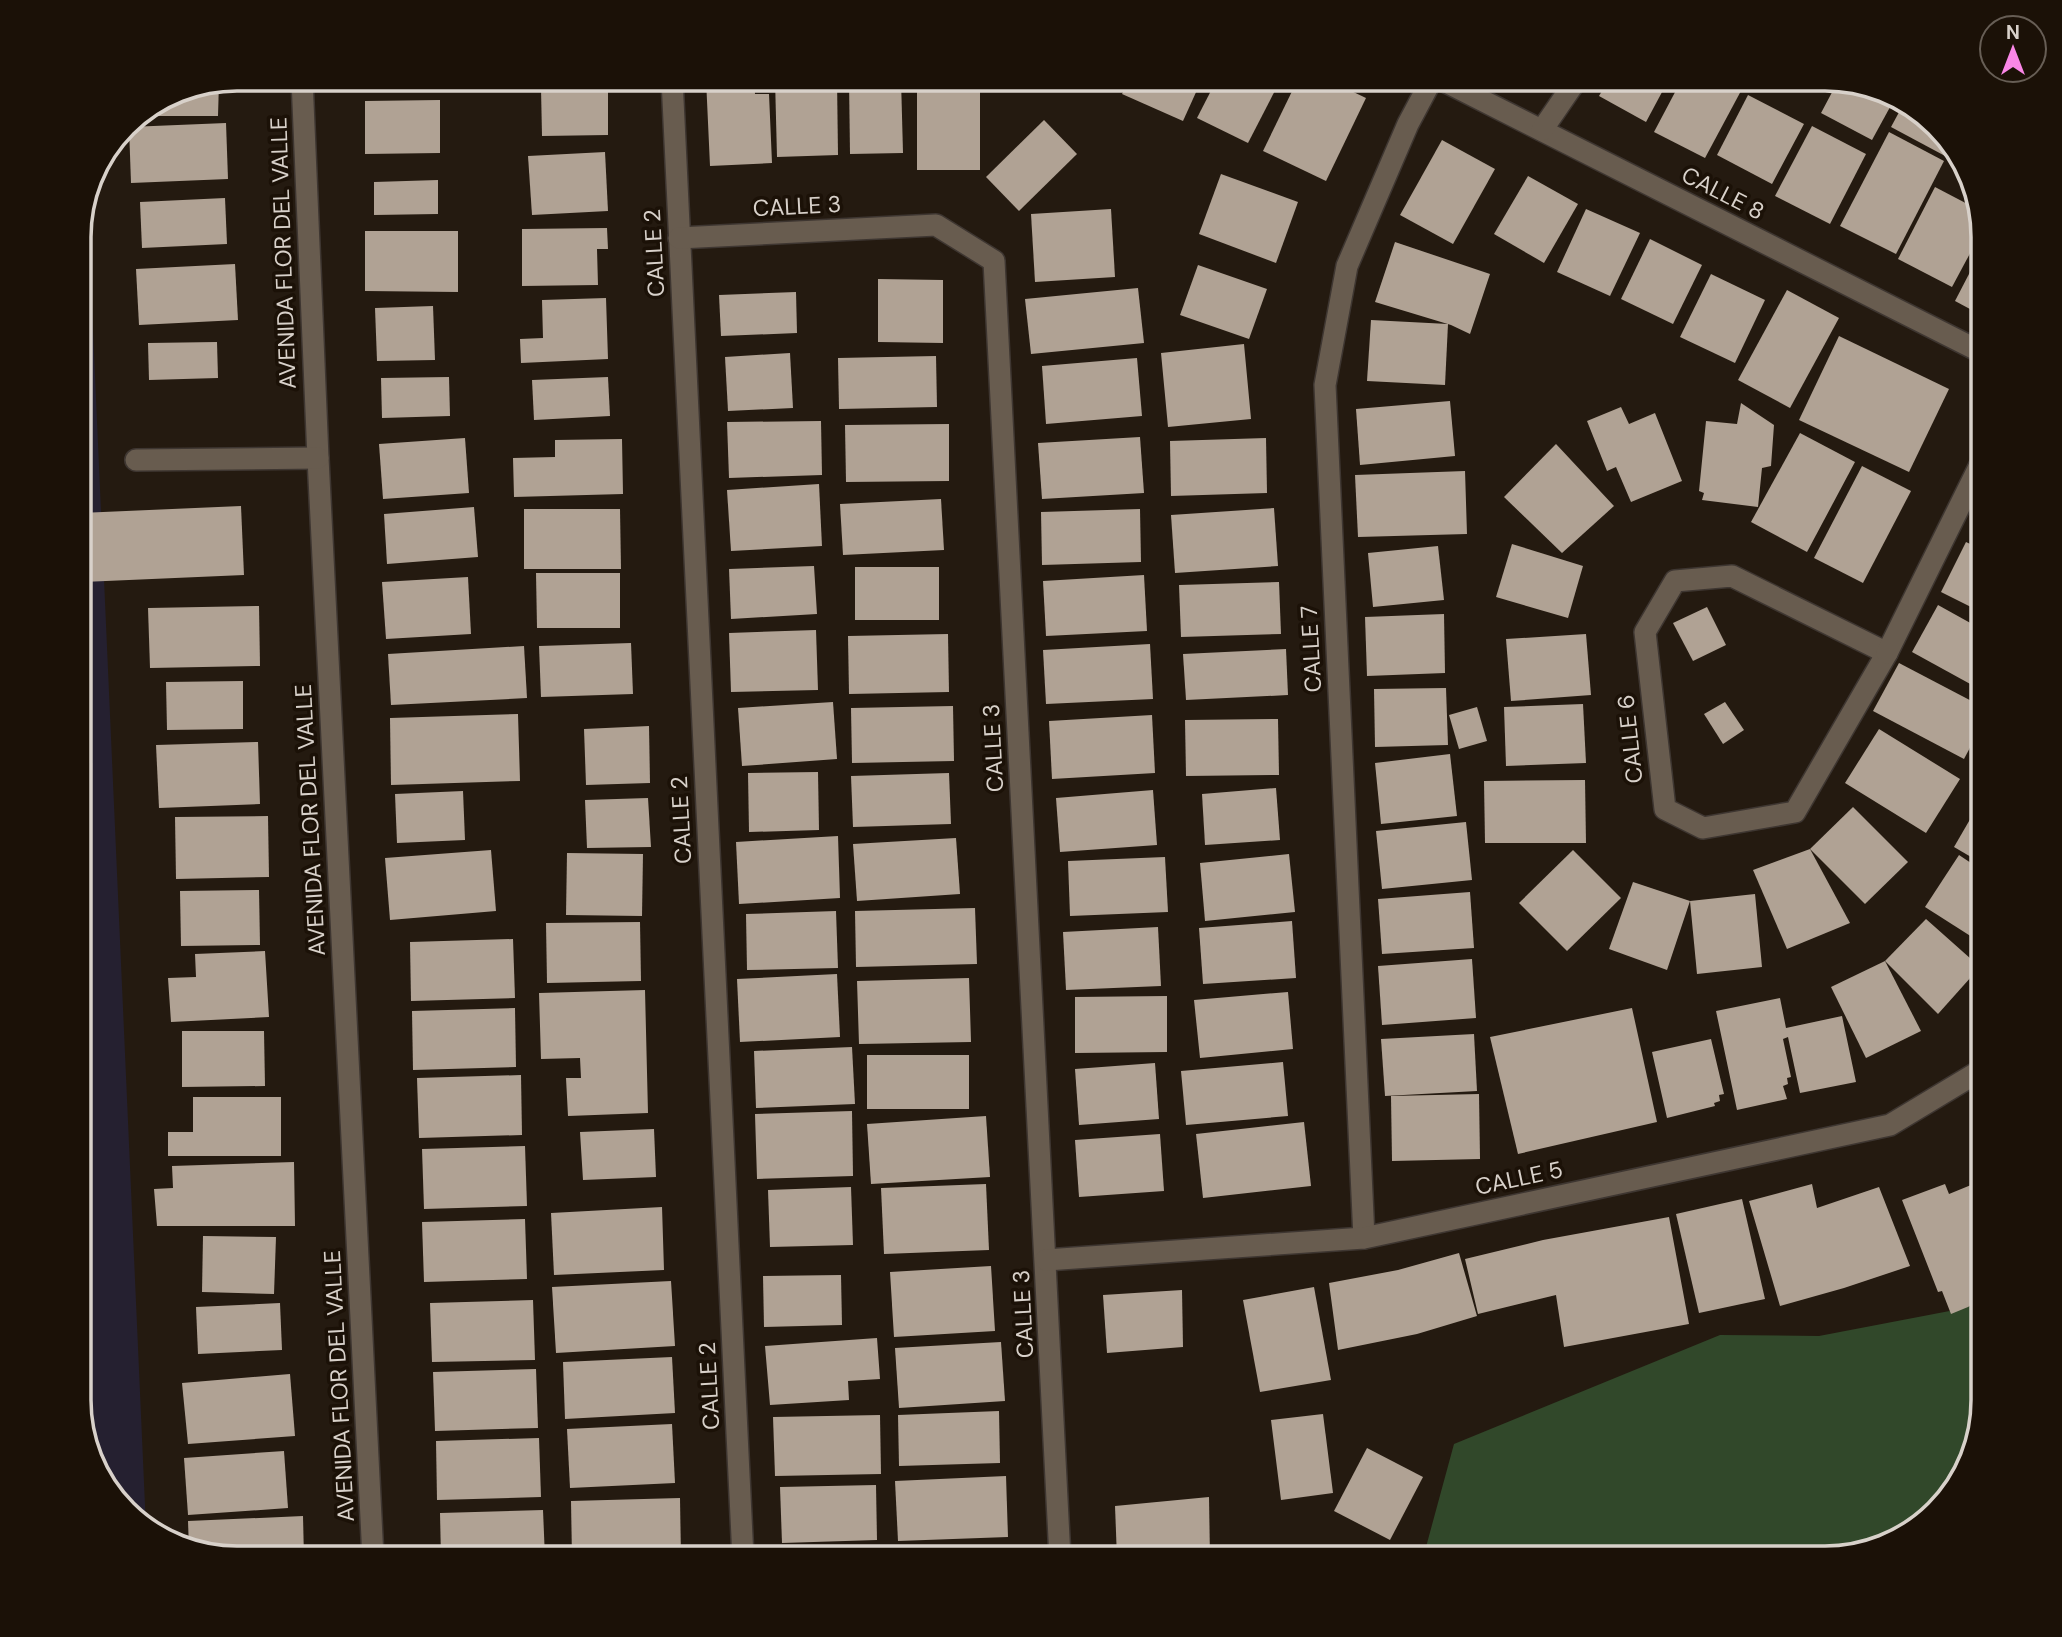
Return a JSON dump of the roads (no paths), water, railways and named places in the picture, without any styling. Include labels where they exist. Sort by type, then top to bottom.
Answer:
[{"type":"street","name":"AVENIDA FLOR DEL VALLE","points":[[303,91],[318,458],[372,1546]]},
{"type":"street","name":"CALLE 2","points":[[673,91],[742,1546]]},
{"type":"street","name":"CALLE 7","points":[[1364,1238],[1325,385],[1347,266],[1408,124],[1426,91]]},
{"type":"street","name":"CALLE 8","points":[[1464,91],[1971,347]]},
{"type":"street","points":[[1542,130],[1569,91]]},
{"type":"street","name":"CALLE 3","points":[[679,238],[936,225],[994,261],[1059,1546]]},
{"type":"street","points":[[136,460],[318,458]]},
{"type":"street","name":"CALLE 6","points":[[1887,653],[1732,576],[1675,581],[1645,632],[1665,809],[1703,828],[1795,812],[1887,653],[1971,483]]},
{"type":"street","name":"CALLE 5","points":[[1046,1260],[1364,1238],[1890,1125],[1971,1076]]}]
